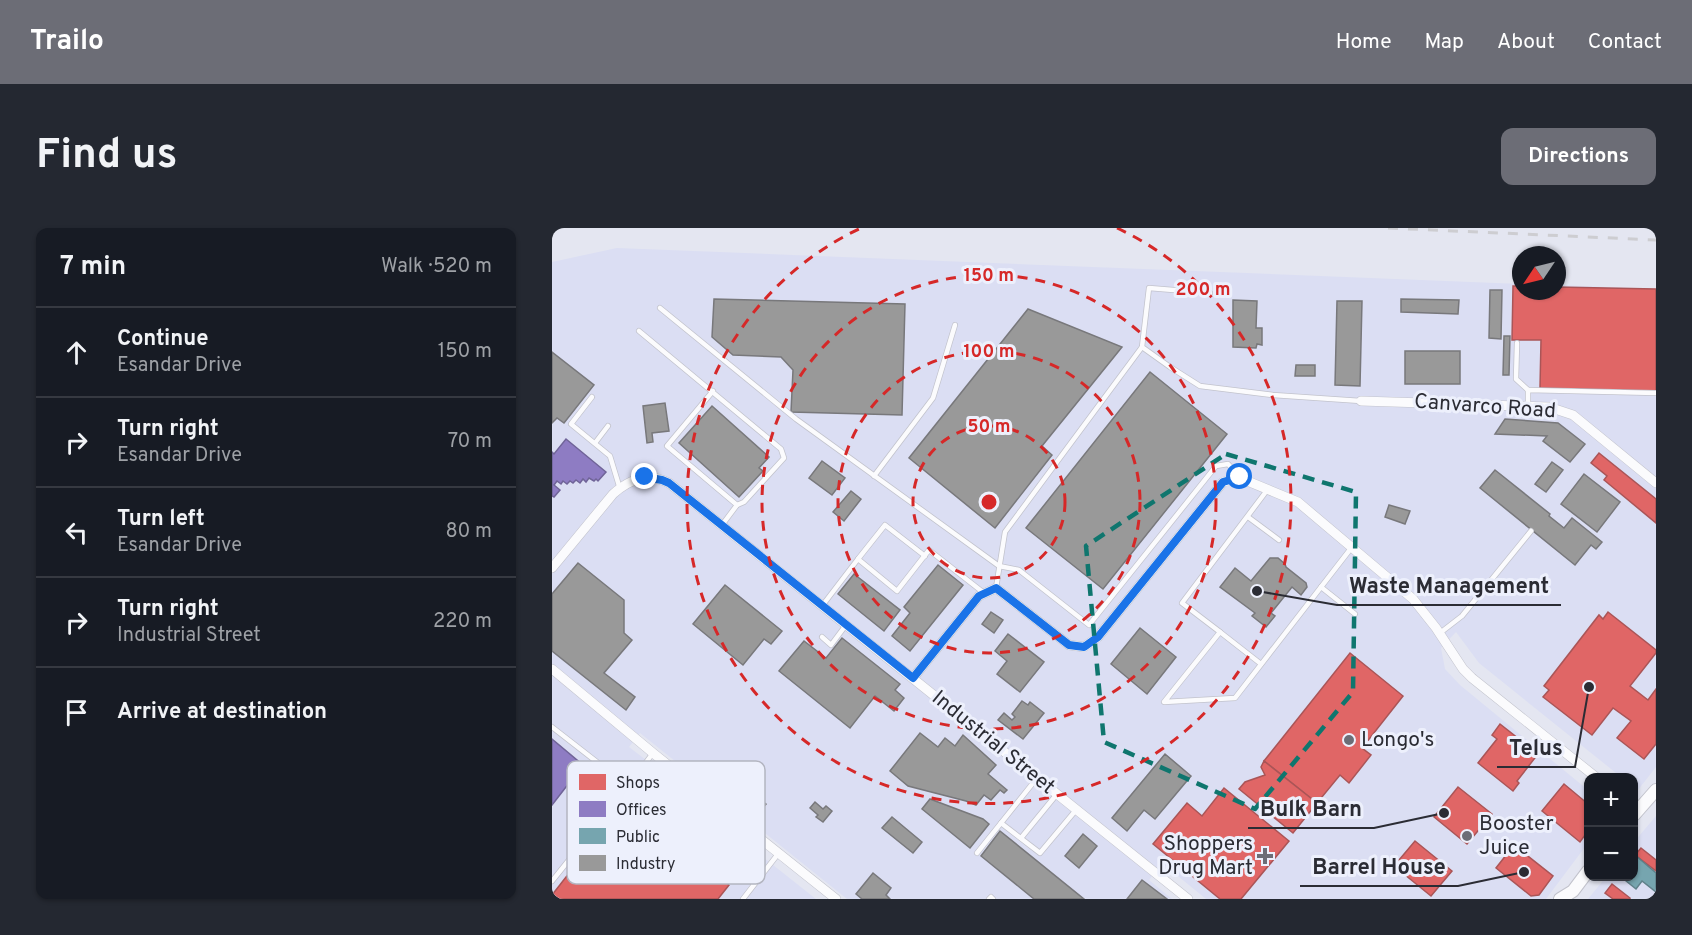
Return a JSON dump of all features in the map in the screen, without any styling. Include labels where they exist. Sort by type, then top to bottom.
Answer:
[{"type":"main road","points":[[1638,807],[1656,790]]},
{"type":"main road","points":[[1560,899],[1573,895],[1584,877]]},
{"type":"street","name":"Canvarco Road","points":[[1361,401],[1549,407],[1573,415],[1656,483]]},
{"type":"street","name":"Industrial Street","points":[[552,568],[609,499],[620,489],[641,477],[662,480],[722,525],[1188,899]]},
{"type":"street","points":[[913,678],[979,596],[996,588],[1069,645],[1084,647],[1098,637],[1223,482],[1240,477],[1298,502],[1413,599],[1440,633],[1463,669],[1472,678],[1592,773]]},
{"type":"street","points":[[552,669],[663,761]]},
{"type":"street","points":[[765,841],[836,899]]},
{"type":"lane","points":[[996,588],[1005,531],[1142,347],[1149,288],[1210,293]]},
{"type":"lane","points":[[660,308],[796,419],[999,566],[1019,570],[1089,625],[1216,466],[1228,465],[1240,477]]},
{"type":"lane","points":[[874,476],[933,398],[955,325]]},
{"type":"lane","points":[[639,331],[781,449],[784,458],[744,502],[737,505],[722,525]]},
{"type":"lane","points":[[1517,343],[1516,379],[1528,390],[1656,393]]},
{"type":"lane","points":[[1142,347],[1170,368],[1200,386],[1273,396],[1361,401]]},
{"type":"lane","points":[[1528,390],[1528,406]]},
{"type":"lane","points":[[713,391],[667,446],[737,505]]},
{"type":"lane","points":[[592,397],[571,424],[610,456],[620,489]]},
{"type":"lane","points":[[595,443],[608,426]]},
{"type":"lane","points":[[1261,664],[1182,603],[1268,489]]},
{"type":"lane","points":[[1248,517],[1279,540]]},
{"type":"lane","points":[[822,606],[885,525],[925,556]]},
{"type":"lane","points":[[1440,633],[1462,616],[1531,531]]},
{"type":"lane","points":[[1220,632],[1164,702],[1235,698],[1352,548]]},
{"type":"lane","points":[[858,559],[897,591],[929,550],[984,593]]},
{"type":"lane","points":[[1321,587],[1355,614]]},
{"type":"lane","points":[[822,637],[831,645],[846,625]]},
{"type":"lane","points":[[552,727],[596,761]]},
{"type":"lane","points":[[647,761],[653,753]]},
{"type":"lane","points":[[977,853],[1037,778]]},
{"type":"lane","points":[[1021,838],[1057,794]]},
{"type":"lane","points":[[1001,823],[1040,853],[1076,809]]},
{"type":"lane","points":[[765,870],[779,852]]},
{"type":"lane","points":[[552,881],[567,862]]},
{"type":"lane","points":[[743,899],[754,884]]},
{"type":"highlighted area","points":[[1226,454],[1356,492],[1353,692],[1255,809],[1104,742],[1086,546]]},
{"type":"shaded area","points":[[617,248],[1512,284],[1512,300],[1566,300],[1566,285],[1656,289],[1656,767],[1638,790],[1638,773],[1616,773],[1479,663],[1456,632],[1441,648],[1445,669],[1460,685],[1584,787],[1584,848],[1546,899],[1206,899],[1162,863],[1149,880],[1172,899],[847,899],[765,833],[765,761],[675,761],[640,733],[629,747],[647,761],[567,761],[567,884],[765,884],[765,859],[816,899],[552,899],[552,262]]},
{"type":"shaded area","points":[[1656,816],[1656,899],[1588,899],[1603,881],[1638,881],[1638,837]]},
{"type":"building: Shops","points":[[1566,287],[1656,289],[1656,391],[1540,388],[1541,340],[1512,340],[1513,300],[1566,300]]},
{"type":"building: Shops","points":[[1599,453],[1656,499],[1656,523],[1604,480],[1607,476],[1591,463]]},
{"type":"building: Shops","points":[[1608,612],[1656,650],[1630,686],[1648,700],[1656,689],[1656,744],[1644,759],[1617,738],[1631,721],[1613,708],[1592,735],[1543,697],[1549,690],[1544,686],[1599,615],[1603,619]]},
{"type":"building: Shops","points":[[1350,653],[1403,696],[1362,748],[1371,755],[1349,783],[1340,775],[1317,803],[1264,761]]},
{"type":"building: Shops","points":[[1500,724],[1538,754],[1517,781],[1519,783],[1513,791],[1478,763],[1497,739],[1492,735]]},
{"type":"building: Shops","points":[[1264,761],[1317,803],[1293,833],[1239,789],[1245,782],[1265,775],[1261,767]]},
{"type":"building: Shops","points":[[1564,784],[1584,801],[1584,836],[1580,842],[1542,811]]},
{"type":"building: Shops","points":[[1458,787],[1492,814],[1467,844],[1434,817]]},
{"type":"building: Shops","points":[[1224,788],[1289,841],[1241,899],[1220,899],[1153,844],[1187,803],[1202,816]]},
{"type":"building: Shops","points":[[1415,841],[1452,871],[1431,896],[1394,866]]},
{"type":"building: Shops","points":[[1514,845],[1553,876],[1539,895],[1531,896],[1496,868]]},
{"type":"building: Shops","points":[[1641,848],[1656,860],[1656,871],[1638,857]]},
{"type":"building: Shops","points":[[567,876],[567,884],[729,885],[718,899],[552,899],[552,895]]},
{"type":"building: Shops","points":[[1612,884],[1630,899],[1613,899],[1605,893]]},
{"type":"building: Offices","points":[[566,439],[606,472],[598,481],[589,478],[586,482],[583,479],[580,483],[576,480],[567,484],[563,481],[561,484],[557,481],[554,485],[560,490],[554,497],[552,496],[552,452],[554,454]]},
{"type":"building: Offices","points":[[552,739],[578,761],[567,761],[567,786],[552,805]]},
{"type":"building: Public","points":[[1638,858],[1656,873],[1656,892],[1642,881],[1636,889],[1626,881],[1638,881]]},
{"type":"building: Industry","points":[[1490,290],[1502,290],[1501,339],[1489,338]]},
{"type":"building: Industry","points":[[714,299],[905,304],[902,415],[791,412],[793,370],[781,357],[733,355],[712,337]]},
{"type":"building: Industry","points":[[1401,299],[1459,300],[1458,314],[1401,312]]},
{"type":"building: Industry","points":[[1233,300],[1257,301],[1256,328],[1262,328],[1262,345],[1257,344],[1256,348],[1233,347]]},
{"type":"building: Industry","points":[[1337,301],[1362,301],[1360,386],[1335,385]]},
{"type":"building: Industry","points":[[1028,309],[1122,347],[1042,446],[1052,455],[995,528],[909,458]]},
{"type":"building: Industry","points":[[1504,336],[1510,336],[1509,375],[1503,375]]},
{"type":"building: Industry","points":[[1405,351],[1460,351],[1460,384],[1405,384]]},
{"type":"building: Industry","points":[[552,352],[594,385],[564,423],[557,418],[552,423]]},
{"type":"building: Industry","points":[[1296,365],[1315,365],[1315,376],[1295,376]]},
{"type":"building: Industry","points":[[1150,372],[1227,434],[1103,589],[1026,528]]},
{"type":"building: Industry","points":[[665,403],[669,431],[652,433],[653,442],[647,443],[643,406]]},
{"type":"building: Industry","points":[[712,406],[769,457],[759,468],[763,471],[739,497],[679,443]]},
{"type":"building: Industry","points":[[1505,419],[1558,423],[1585,444],[1570,462],[1543,441],[1547,436],[1495,434]]},
{"type":"building: Industry","points":[[822,461],[845,478],[832,495],[809,478]]},
{"type":"building: Industry","points":[[1552,462],[1563,470],[1546,492],[1535,484]]},
{"type":"building: Industry","points":[[1495,470],[1564,528],[1572,518],[1602,542],[1596,549],[1591,545],[1575,565],[1480,488]]},
{"type":"building: Industry","points":[[1584,474],[1620,502],[1597,532],[1561,504]]},
{"type":"building: Industry","points":[[851,491],[861,499],[844,521],[833,512]]},
{"type":"building: Industry","points":[[1389,505],[1410,511],[1405,524],[1385,517]]},
{"type":"building: Industry","points":[[1270,558],[1278,558],[1306,583],[1307,587],[1301,595],[1292,587],[1271,613],[1275,616],[1266,627],[1252,616],[1255,613],[1220,587],[1235,568],[1251,581]]},
{"type":"building: Industry","points":[[578,563],[624,600],[624,633],[632,640],[604,673],[635,697],[626,710],[552,651],[552,594]]},
{"type":"building: Industry","points":[[938,565],[963,585],[910,651],[892,636],[910,613],[904,607]]},
{"type":"building: Industry","points":[[854,574],[900,610],[884,631],[838,594]]},
{"type":"building: Industry","points":[[725,585],[782,631],[771,644],[764,639],[743,665],[693,624]]},
{"type":"building: Industry","points":[[991,612],[1003,620],[994,633],[982,624]]},
{"type":"building: Industry","points":[[1140,628],[1176,657],[1147,694],[1111,664]]},
{"type":"building: Industry","points":[[1008,634],[1044,662],[1020,692],[997,674],[1007,661],[995,651]]},
{"type":"building: Industry","points":[[842,638],[900,684],[895,690],[904,698],[894,711],[875,696],[850,728],[779,671],[804,641],[826,658]]},
{"type":"building: Industry","points":[[1022,701],[1028,705],[1030,702],[1044,713],[1023,739],[998,720],[1004,713],[1012,720],[1015,717],[1012,714]]},
{"type":"building: Industry","points":[[920,733],[938,747],[945,738],[955,746],[963,735],[996,765],[988,774],[1007,790],[1004,793],[1000,790],[991,800],[984,795],[976,805],[908,786],[890,771]]},
{"type":"building: Industry","points":[[1165,754],[1191,776],[1155,819],[1144,810],[1127,831],[1112,818]]},
{"type":"building: Industry","points":[[930,799],[983,819],[989,824],[970,848],[922,809]]},
{"type":"building: Industry","points":[[815,802],[823,809],[826,806],[832,811],[823,822],[810,808]]},
{"type":"building: Industry","points":[[892,817],[922,842],[913,853],[882,828]]},
{"type":"building: Industry","points":[[1000,831],[1084,899],[1034,899],[981,856]]},
{"type":"building: Industry","points":[[1083,834],[1097,846],[1079,868],[1065,856]]},
{"type":"building: Industry","points":[[873,873],[891,888],[886,895],[890,899],[862,899],[856,894]]},
{"type":"building: Industry","points":[[1142,880],[1167,899],[1127,899]]},
{"type":"railway","points":[[1388,228],[1656,240]]},
{"type":"place","name":"Waste Management","points":[[1257,591]]},
{"type":"place","name":"Telus","points":[[1589,687]]},
{"type":"place","name":"Longo's","points":[[1349,740]]},
{"type":"place","name":"Bulk Barn","points":[[1444,813]]},
{"type":"place","name":"Booster Juice","points":[[1467,836]]},
{"type":"place","name":"Shoppers Drug Mart","points":[[1265,856]]},
{"type":"place","name":"Barrel House","points":[[1524,872]]},
{"type":"route","points":[[645,477],[669,483],[913,678],[979,596],[996,588],[1069,645],[1084,647],[1098,637],[1223,482],[1240,477]]}]
